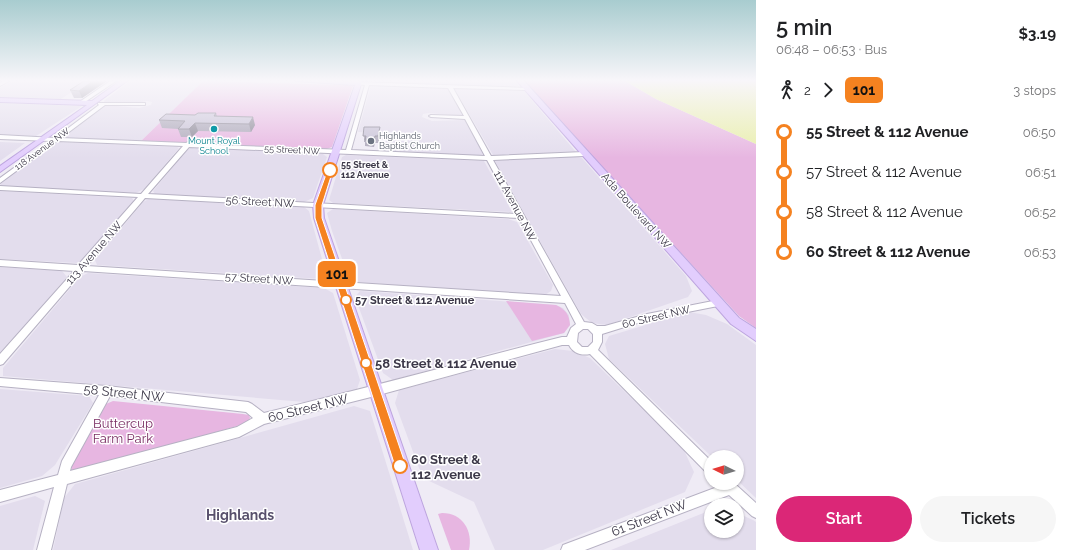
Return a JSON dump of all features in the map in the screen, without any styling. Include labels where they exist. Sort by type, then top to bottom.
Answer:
[{"type":"main road","name":"118 Avenue NW","points":[[0,170],[89,107]]},
{"type":"main road","points":[[352,107],[318,205],[318,218],[429,550]]},
{"type":"main road","name":"Ada Boulevard NW","points":[[542,107],[718,303],[735,321],[756,336]]},
{"type":"street","name":"118 Avenue NW","points":[[0,181],[100,107]]},
{"type":"street","points":[[348,152],[357,107]]},
{"type":"street","name":"111 Avenue NW","points":[[461,107],[566,300],[582,325]]},
{"type":"street","points":[[431,116],[467,118]]},
{"type":"street","name":"55 Street NW","points":[[0,137],[489,158],[584,154]]},
{"type":"street","name":"113 Avenue NW","points":[[0,361],[188,144]]},
{"type":"street","name":"56 Street NW","points":[[0,188],[520,216]]},
{"type":"street","name":"57 Street NW","points":[[0,263],[566,300]]},
{"type":"street","name":"60 Street NW","points":[[595,330],[605,330],[647,317],[718,303]]},
{"type":"street","points":[[592,350],[598,338],[595,330],[582,325],[574,329],[571,336],[572,341],[581,349],[592,350],[704,462]]},
{"type":"street","name":"60 Street NW","points":[[0,496],[239,432],[262,418],[376,391],[562,341],[572,341]]},
{"type":"street","name":"58 Street NW","points":[[0,382],[107,391],[248,407],[262,418]]},
{"type":"street","points":[[44,550],[61,479],[66,465],[107,391]]},
{"type":"street","name":"61 Street NW","points":[[568,550],[716,490]]},
{"type":"street","points":[[733,490],[756,512]]},
{"type":"shaded area","points":[[0,107],[81,107],[36,136],[0,135]]},
{"type":"shaded area","points":[[104,107],[139,108],[176,107],[141,141],[64,138],[64,136]]},
{"type":"shaded area","points":[[365,107],[458,107],[463,116],[429,113],[423,114],[422,117],[432,121],[465,120],[483,154],[481,156],[385,152],[387,133],[358,132]]},
{"type":"shaded area","points":[[465,107],[537,107],[576,152],[493,155]]},
{"type":"shaded area","points":[[673,107],[756,107],[756,144]]},
{"type":"shaded area","points":[[0,142],[25,143],[0,161]]},
{"type":"shaded area","points":[[60,142],[179,148],[144,189],[136,193],[0,186],[1,183],[52,144]]},
{"type":"shaded area","points":[[193,147],[323,154],[327,157],[313,198],[304,202],[155,194],[153,191],[187,150]]},
{"type":"shaded area","points":[[346,155],[484,161],[512,212],[333,203],[329,200],[342,157]]},
{"type":"shaded area","points":[[575,156],[582,158],[686,276],[692,291],[688,297],[607,325],[592,323],[581,314],[495,161]]},
{"type":"shaded area","points":[[0,191],[132,198],[134,201],[82,260],[76,263],[0,259]]},
{"type":"shaded area","points":[[149,199],[304,207],[309,211],[326,274],[321,279],[97,265],[95,260],[143,202]]},
{"type":"shaded area","points":[[333,209],[508,219],[517,222],[553,285],[551,291],[545,295],[353,282],[349,278],[327,213]]},
{"type":"shaded area","points":[[0,267],[62,271],[67,277],[0,354]]},
{"type":"shaded area","points":[[88,273],[324,288],[333,293],[360,380],[357,389],[319,400],[304,402],[3,376],[3,368],[80,277]]},
{"type":"shaded area","points":[[360,291],[556,305],[563,308],[569,315],[570,325],[564,333],[393,380],[383,373],[355,297]]},
{"type":"shaded area","points":[[689,312],[706,315],[727,324],[756,345],[756,498],[744,487],[744,450],[705,450],[609,359],[605,344],[609,336]]},
{"type":"shaded area","points":[[555,349],[573,351],[590,358],[683,448],[694,472],[685,492],[543,550],[495,550],[474,502],[427,480],[419,468],[395,403],[399,390]]},
{"type":"shaded area","points":[[0,389],[89,396],[93,403],[55,465],[42,476],[0,488]]},
{"type":"shaded area","points":[[354,406],[370,411],[413,550],[53,550],[64,498],[75,484]]},
{"type":"shaded area","points":[[35,496],[45,501],[33,550],[0,550],[0,506]]},
{"type":"shaded area","points":[[704,513],[704,538],[744,538],[744,516],[756,522],[756,550],[611,550]]},
{"type":"green space","points":[[176,107],[346,107],[332,147],[324,150],[141,141]]},
{"type":"green space","points":[[547,107],[673,107],[756,144],[756,328],[739,316]]},
{"type":"green space","points":[[506,301],[556,305],[566,313],[569,318],[570,325],[564,333],[532,341]]},
{"type":"green space","name":"Buttercup Farm Park","points":[[113,401],[243,414],[249,415],[250,418],[248,422],[244,424],[77,472],[72,470],[71,466],[106,404]]},
{"type":"green space","points":[[442,513],[456,516],[465,524],[469,536],[469,550],[451,550],[438,514]]},
{"type":"building","points":[[198,113],[216,113],[214,116],[253,117],[249,124],[195,123],[189,129],[178,129],[185,121],[159,120],[166,114],[195,115]]},
{"type":"building","points":[[364,127],[380,127],[378,136],[375,136],[374,140],[365,140],[366,136],[363,136]]},
{"type":"bus line","name":"101","points":[[330,170],[318,205],[318,218],[400,466]]},
{"type":"place","name":"Mount Royal School","points":[[214,129]]},
{"type":"place","name":"Highlands Baptist Church","points":[[371,141]]},
{"type":"place","name":"55 Street & 112 Avenue","points":[[330,170]]},
{"type":"place","name":"57 Street & 112 Avenue","points":[[346,300]]},
{"type":"place","name":"58 Street & 112 Avenue","points":[[366,363]]},
{"type":"place","name":"60 Street & 112 Avenue","points":[[400,466]]},
{"type":"district","name":"Highlands","points":[[240,515]]}]
